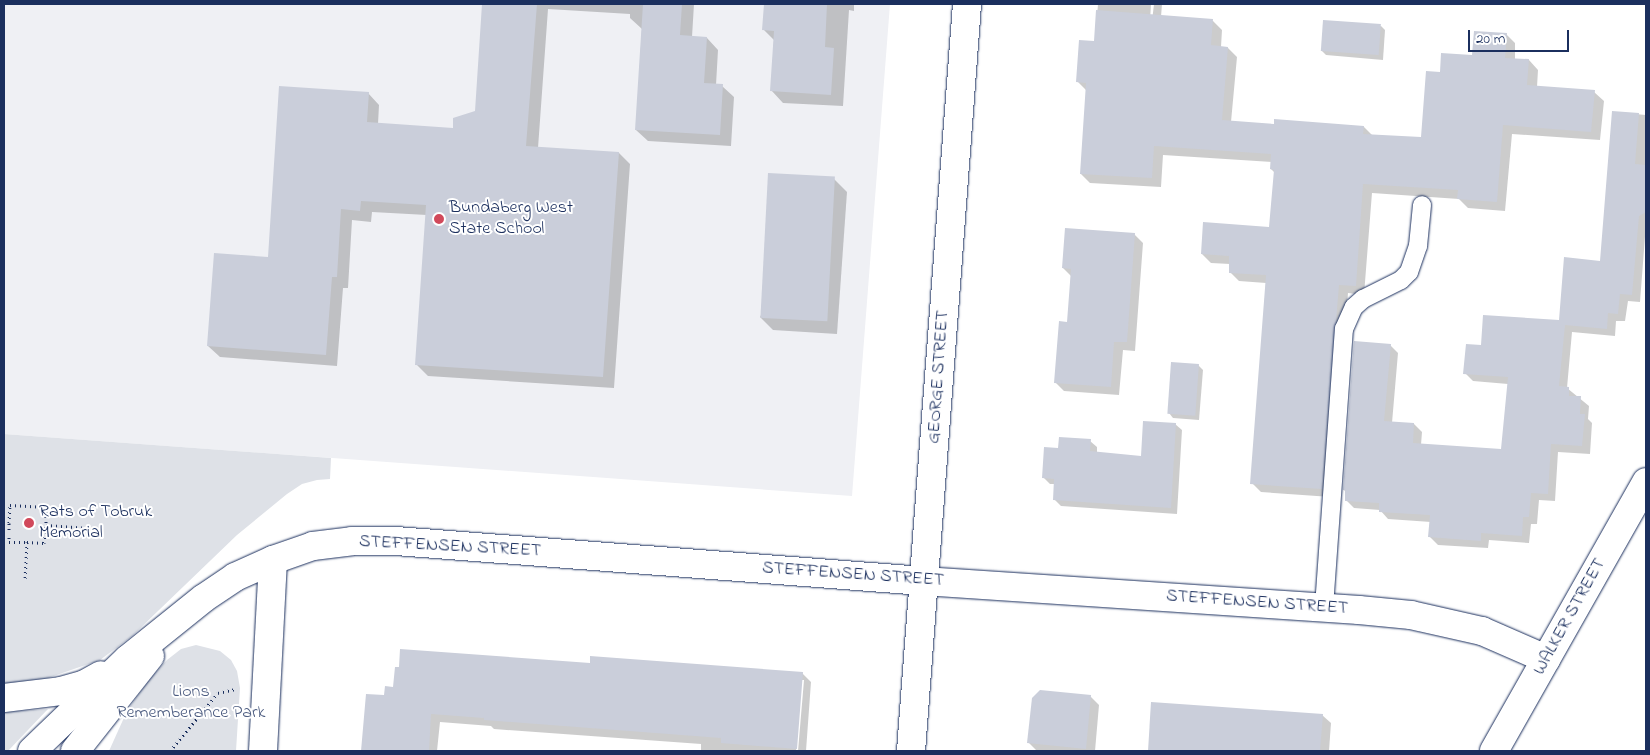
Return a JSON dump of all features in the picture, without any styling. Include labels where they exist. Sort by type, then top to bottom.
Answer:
[{"type":"street","name":"GEORGE STREET","points":[[911,751],[967,4]]},
{"type":"street","name":"WALKER STREET","points":[[1494,751],[1646,485]]},
{"type":"street","name":"STEFFENSEN STREET","points":[[32,751],[134,665],[175,623],[204,598],[235,577],[273,560],[313,546],[352,541],[396,541],[923,581],[1324,607],[1411,615],[1482,631],[1546,659]]},
{"type":"street","points":[[263,751],[273,560]]},
{"type":"street","name":"STEFFENSEN STREET","points":[[75,751],[134,665]]},
{"type":"street","points":[[4,698],[35,696],[69,689],[134,665]]},
{"type":"street","points":[[95,751],[134,665]]},
{"type":"lane","points":[[1324,607],[1344,328],[1348,317],[1358,303],[1401,280],[1409,272],[1418,246],[1422,205]]},
{"type":"path","points":[[10,505],[46,507],[44,544],[9,542],[9,523],[10,505]]},
{"type":"path","points":[[4,522],[9,523]]},
{"type":"path","points":[[46,525],[85,528]]},
{"type":"path","points":[[25,579],[27,542]]},
{"type":"path","points":[[170,751],[218,693],[240,688],[266,689]]},
{"type":"shaded area","name":"Bundaberg West State School","points":[[4,4],[890,4],[852,496],[4,434]]},
{"type":"green space","points":[[4,434],[331,458],[330,479],[302,484],[287,494],[237,535],[132,636],[100,660],[42,680],[4,685]]},
{"type":"green space","name":"Lions Rememberance Park","points":[[196,645],[220,651],[231,660],[237,671],[240,688],[236,751],[109,751],[127,711],[148,681],[167,660],[181,649]]},
{"type":"green space","points":[[48,709],[8,751],[4,751],[4,712]]},
{"type":"building","points":[[482,4],[537,4],[526,146],[619,152],[603,377],[415,365],[426,205],[361,201],[360,211],[341,209],[337,277],[332,277],[326,355],[207,346],[214,253],[268,257],[279,86],[369,92],[367,122],[453,128],[453,118],[475,111]]},
{"type":"building","points":[[643,4],[682,4],[680,35],[707,37],[704,83],[723,84],[720,135],[635,130]]},
{"type":"building","points":[[764,4],[827,4],[825,47],[834,48],[831,95],[770,91],[774,31],[762,30]]},
{"type":"building","points":[[1096,10],[1213,19],[1211,45],[1228,47],[1222,120],[1274,124],[1274,119],[1364,126],[1363,134],[1421,137],[1426,71],[1440,72],[1441,53],[1472,55],[1474,31],[1507,33],[1505,58],[1529,59],[1527,85],[1595,90],[1591,132],[1503,125],[1497,202],[1457,199],[1458,190],[1363,184],[1356,286],[1339,285],[1322,489],[1250,484],[1266,275],[1229,273],[1229,256],[1201,254],[1203,222],[1269,227],[1274,170],[1270,169],[1271,154],[1154,146],[1152,178],[1080,174],[1086,83],[1076,82],[1079,40],[1094,41]]},
{"type":"building","points":[[1323,20],[1381,24],[1379,55],[1321,51]]},
{"type":"building","points":[[1612,111],[1639,113],[1635,164],[1646,165],[1646,212],[1639,216],[1632,295],[1620,294],[1618,314],[1608,313],[1607,329],[1565,325],[1559,386],[1569,387],[1569,396],[1581,396],[1580,414],[1585,414],[1582,446],[1551,444],[1548,494],[1531,493],[1529,517],[1523,517],[1522,536],[1481,533],[1481,541],[1428,537],[1430,515],[1379,512],[1379,503],[1345,501],[1345,490],[1343,490],[1354,341],[1391,344],[1384,421],[1414,423],[1413,443],[1501,449],[1508,377],[1463,374],[1466,344],[1481,345],[1483,315],[1559,320],[1564,257],[1600,261]]},
{"type":"building","points":[[768,173],[835,177],[827,321],[760,318]]},
{"type":"building","points":[[1065,228],[1135,233],[1127,342],[1114,342],[1111,387],[1054,383],[1059,321],[1067,322],[1071,269],[1062,268]]},
{"type":"building","points":[[1171,362],[1199,364],[1195,416],[1167,414]]},
{"type":"building","points":[[1143,421],[1176,423],[1171,508],[1053,500],[1054,479],[1042,478],[1044,447],[1058,448],[1059,437],[1091,439],[1090,451],[1141,456]]},
{"type":"building","points":[[400,649],[590,663],[590,656],[803,672],[797,749],[721,743],[721,738],[484,720],[484,718],[431,714],[429,751],[361,751],[366,694],[384,695],[385,686],[393,687],[395,667],[399,667]]},
{"type":"building","points":[[1040,690],[1091,695],[1086,749],[1027,743],[1032,698]]},
{"type":"building","points":[[1151,702],[1323,714],[1320,751],[1148,751]]},
{"type":"place","name":"Bundaberg West State School","points":[[439,219]]},
{"type":"place","name":"Rats of Tobruk Memorial","points":[[29,523]]}]
